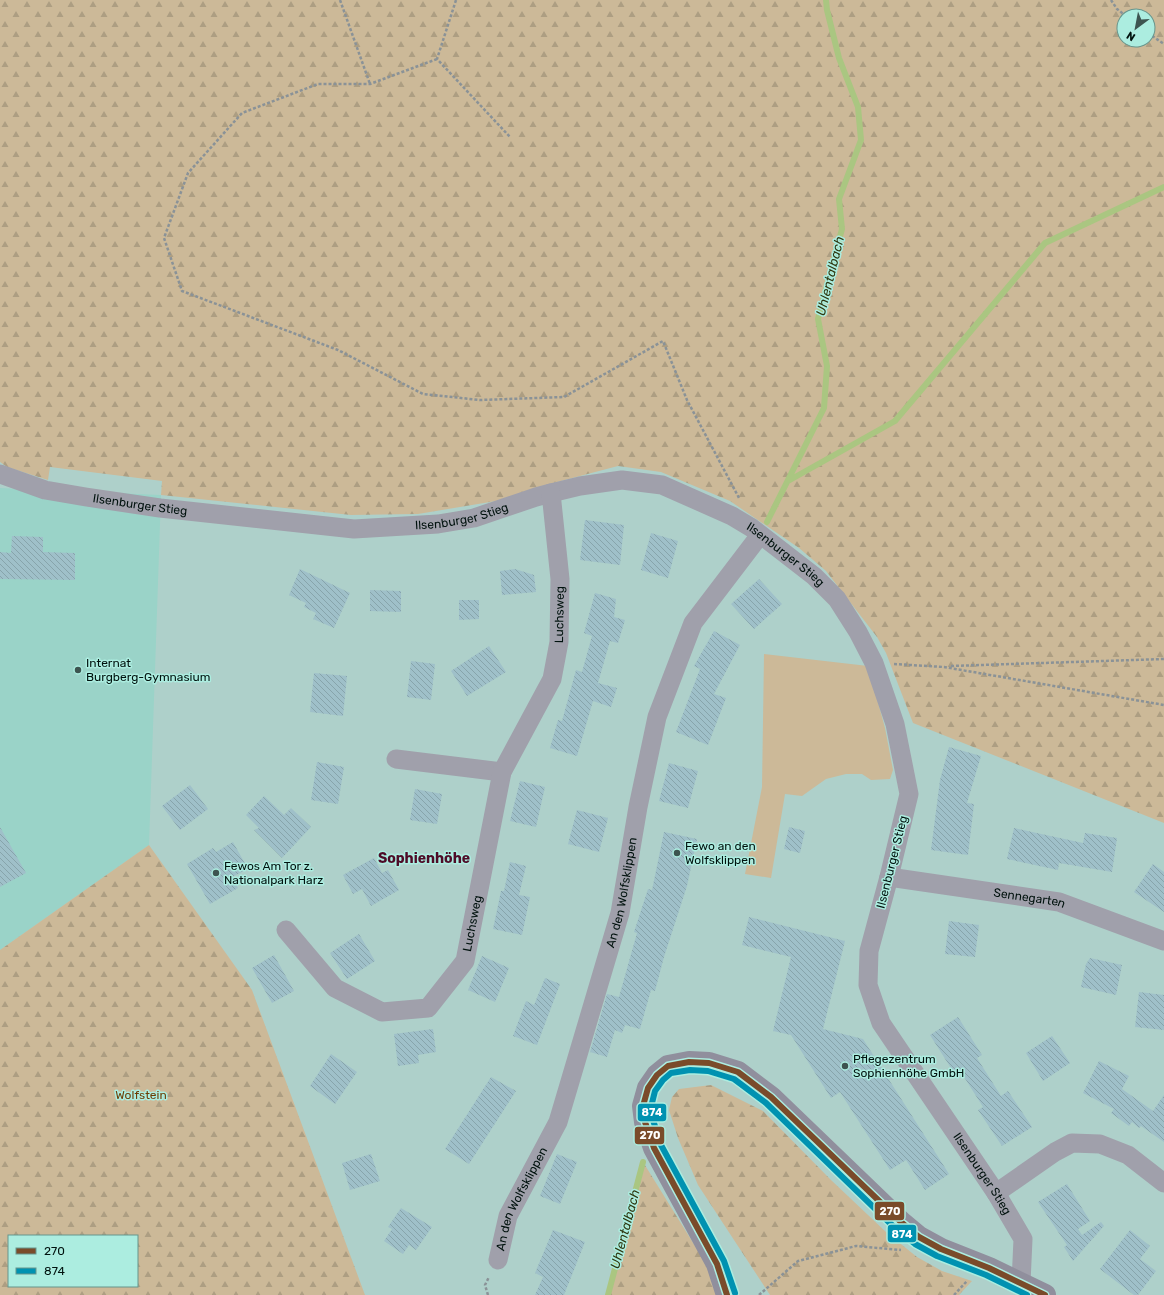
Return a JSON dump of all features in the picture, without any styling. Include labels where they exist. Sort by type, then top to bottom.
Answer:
[{"type":"main road","points":[[727,1295],[718,1264],[654,1148],[645,1122],[643,1106],[648,1088],[657,1075],[668,1066],[689,1062],[709,1062],[738,1072],[771,1097],[901,1222],[919,1237],[941,1249],[1021,1282],[1045,1295]]},
{"type":"street","name":"Ilsenburger Stieg","points":[[0,474],[45,490],[86,497],[160,508],[354,529],[438,524],[474,518],[536,496],[580,486],[622,480],[662,485],[732,516],[760,534],[814,576],[837,599],[858,632],[874,663],[895,724],[909,794],[869,951],[868,985],[881,1023],[996,1193],[1023,1239],[1021,1282]]},
{"type":"street","name":"Luchsweg","points":[[286,930],[335,988],[382,1012],[428,1008],[465,962],[502,772],[552,679],[559,642],[560,579],[551,493]]},
{"type":"street","name":"An den Wolfsklippen","points":[[498,1260],[508,1216],[558,1122],[620,913],[638,807],[657,717],[693,623],[760,534]]},
{"type":"street","points":[[396,759],[502,772]]},
{"type":"street","name":"Sennegarten","points":[[889,877],[1059,902],[1164,941]]},
{"type":"street","points":[[996,1193],[1055,1152],[1072,1143],[1100,1144],[1128,1155],[1164,1183]]},
{"type":"path","points":[[340,0],[370,84]]},
{"type":"path","points":[[437,59],[456,0]]},
{"type":"path","points":[[437,59],[370,84],[318,84],[242,113],[188,173],[164,238],[182,291],[338,350],[423,394],[480,400],[564,397],[663,341],[687,400],[740,499],[732,516]]},
{"type":"path","points":[[437,59],[510,137]]},
{"type":"path","points":[[874,663],[944,667],[1164,659]]},
{"type":"path","points":[[944,667],[1164,705]]},
{"type":"path","points":[[759,1295],[798,1261],[856,1246],[907,1250]]},
{"type":"path","points":[[954,1295],[971,1276]]},
{"type":"shaded area","name":"Internat Burgberg-Gymnasium","points":[[0,488],[161,495],[149,845],[0,950]]},
{"type":"green space","points":[[0,0],[1164,0],[1164,823],[913,723],[886,653],[877,637],[826,571],[799,548],[730,501],[661,472],[618,466],[542,486],[496,501],[418,514],[351,515],[161,495],[162,481],[50,467],[48,480],[7,467],[0,462]]},
{"type":"green space","points":[[764,654],[868,666],[885,728],[893,770],[890,779],[871,780],[862,774],[846,774],[826,779],[802,796],[785,794],[771,878],[745,874],[762,787]]},
{"type":"green space","name":"Wolfstein","points":[[149,845],[252,990],[365,1295],[0,1295],[0,950]]},
{"type":"green space","points":[[711,1085],[763,1111],[831,1180],[886,1232],[917,1257],[942,1271],[972,1281],[959,1295],[770,1295],[698,1185],[678,1138],[669,1110],[672,1097],[679,1089]]},
{"type":"green space","points":[[643,1162],[713,1275],[716,1295],[608,1295]]},
{"type":"building","points":[[585,520],[624,525],[620,565],[580,560]]},
{"type":"building","points":[[651,533],[678,541],[668,578],[641,570]]},
{"type":"building","points":[[12,536],[43,537],[43,552],[75,553],[75,580],[0,579],[0,552],[11,553]]},
{"type":"building","points":[[300,569],[350,593],[334,628],[313,619],[316,613],[304,607],[306,603],[289,595]]},
{"type":"building","points":[[515,569],[534,575],[536,592],[502,595],[500,571]]},
{"type":"building","points":[[759,579],[782,604],[754,629],[731,604]]},
{"type":"building","points":[[370,590],[401,591],[401,612],[370,611]]},
{"type":"building","points":[[595,593],[616,599],[614,617],[625,620],[618,643],[610,641],[598,683],[617,688],[611,707],[593,701],[577,756],[550,748],[558,720],[562,721],[576,670],[582,672],[592,636],[584,633]]},
{"type":"building","points":[[459,600],[479,600],[479,619],[459,620]]},
{"type":"building","points":[[714,631],[740,645],[714,694],[726,698],[708,745],[676,732],[700,669],[694,666]]},
{"type":"building","points":[[489,646],[506,672],[467,696],[451,671]]},
{"type":"building","points":[[411,661],[435,664],[431,700],[407,697]]},
{"type":"building","points":[[314,673],[347,676],[343,716],[310,712]]},
{"type":"building","points":[[949,747],[981,756],[967,803],[974,804],[968,855],[931,850],[940,780]]},
{"type":"building","points":[[317,762],[344,767],[338,804],[311,800]]},
{"type":"building","points":[[669,763],[698,771],[688,808],[659,801]]},
{"type":"building","points":[[520,781],[545,787],[536,827],[510,821]]},
{"type":"building","points":[[190,785],[208,809],[180,830],[162,806]]},
{"type":"building","points":[[415,789],[442,794],[437,824],[410,820]]},
{"type":"building","points":[[264,796],[284,815],[291,808],[311,827],[282,858],[254,830],[259,828],[246,815]]},
{"type":"building","points":[[577,810],[608,818],[599,852],[568,844]]},
{"type":"building","points":[[0,827],[26,873],[0,887]]},
{"type":"building","points":[[789,827],[805,831],[800,853],[784,849]]},
{"type":"building","points":[[1014,828],[1083,843],[1085,833],[1117,838],[1112,872],[1059,863],[1058,870],[1007,859]]},
{"type":"building","points":[[664,832],[697,839],[687,886],[664,957],[655,991],[651,990],[640,1029],[625,1025],[622,1033],[615,1030],[607,1057],[590,1052],[607,994],[619,997],[637,933],[634,932],[648,889],[652,890]]},
{"type":"building","name":"Fewos Am Tor z. Nationalpark Harz","points":[[233,842],[248,869],[232,877],[238,888],[210,904],[187,864],[213,848],[216,852]]},
{"type":"building","points":[[374,858],[382,873],[388,870],[399,890],[371,906],[362,889],[353,894],[343,875]]},
{"type":"building","points":[[510,862],[526,866],[519,895],[530,897],[522,935],[493,929],[501,891],[504,891]]},
{"type":"building","points":[[1153,864],[1164,872],[1164,912],[1134,892]]},
{"type":"building","name":"Pflegezentrum Sophienhöhe GmbH","points":[[749,917],[845,941],[823,1029],[863,1039],[949,1174],[925,1190],[906,1160],[890,1170],[840,1092],[831,1098],[791,1035],[773,1031],[791,957],[742,945]]},
{"type":"building","points":[[949,921],[979,925],[975,957],[945,954]]},
{"type":"building","points":[[359,934],[375,961],[347,979],[330,953]]},
{"type":"building","points":[[274,955],[294,991],[272,1003],[252,968]]},
{"type":"building","points":[[482,956],[509,968],[495,1002],[468,990]]},
{"type":"building","points":[[1090,958],[1122,965],[1116,995],[1081,987],[1086,964]]},
{"type":"building","points":[[545,978],[560,984],[537,1045],[513,1036],[526,1001],[534,1005]]},
{"type":"building","points":[[1139,992],[1164,995],[1164,1030],[1135,1027]]},
{"type":"building","points":[[958,1017],[982,1055],[977,1058],[1001,1096],[1008,1091],[1032,1127],[1002,1146],[978,1110],[983,1107],[959,1069],[954,1073],[930,1035]]},
{"type":"building","points":[[433,1029],[436,1052],[418,1055],[419,1063],[398,1066],[394,1034]]},
{"type":"building","points":[[1052,1036],[1070,1063],[1043,1081],[1026,1053]]},
{"type":"building","points":[[331,1054],[357,1072],[335,1104],[310,1086]]},
{"type":"building","points":[[1099,1061],[1129,1076],[1122,1089],[1153,1111],[1164,1095],[1164,1142],[1141,1126],[1139,1128],[1132,1122],[1129,1126],[1111,1113],[1114,1109],[1083,1093]]},
{"type":"building","points":[[491,1077],[516,1091],[469,1164],[445,1149]]},
{"type":"building","points":[[371,1154],[380,1181],[350,1190],[342,1163]]},
{"type":"building","points":[[557,1154],[577,1162],[560,1204],[540,1196]]},
{"type":"building","points":[[1067,1184],[1090,1221],[1078,1229],[1082,1235],[1101,1222],[1104,1226],[1073,1261],[1064,1247],[1067,1245],[1038,1202]]},
{"type":"building","points":[[401,1208],[432,1227],[416,1250],[409,1245],[403,1254],[384,1241],[392,1229],[388,1227]]},
{"type":"building","points":[[553,1230],[585,1242],[564,1295],[535,1295],[543,1277],[535,1273]]},
{"type":"building","points":[[1130,1230],[1150,1246],[1140,1259],[1156,1271],[1138,1295],[1134,1295],[1100,1269]]},
{"type":"waterway","name":"Uhlentalbach","points":[[767,522],[824,408],[827,366],[818,319],[842,229],[839,199],[861,140],[858,107],[839,58],[827,10],[826,0]]},
{"type":"waterway","points":[[788,481],[895,421],[1045,243],[1164,187]]},
{"type":"waterway","name":"Uhlentalbach","points":[[608,1295],[643,1162]]},
{"type":"transit line","name":"270","points":[[727,1295],[717,1264],[654,1148],[645,1122],[643,1106],[648,1088],[657,1075],[668,1066],[689,1062],[709,1063],[738,1072],[771,1097],[901,1222],[919,1237],[941,1249],[989,1268],[1045,1295]]},
{"type":"transit line","name":"874","points":[[735,1293],[724,1261],[661,1145],[653,1120],[651,1107],[655,1091],[663,1080],[671,1073],[690,1070],[708,1071],[734,1079],[766,1103],[895,1228],[915,1244],[937,1256],[986,1275],[1027,1295]]},
{"type":"place","name":"Internat Burgberg-Gymnasium","points":[[78,670]]},
{"type":"place","name":"Fewo an den Wolfsklippen","points":[[677,853]]},
{"type":"place","name":"Fewos Am Tor z. Nationalpark Harz","points":[[216,873]]},
{"type":"place","name":"Pflegezentrum Sophienhöhe GmbH","points":[[845,1066]]},
{"type":"district","name":"Sophienhöhe","points":[[424,858]]}]
